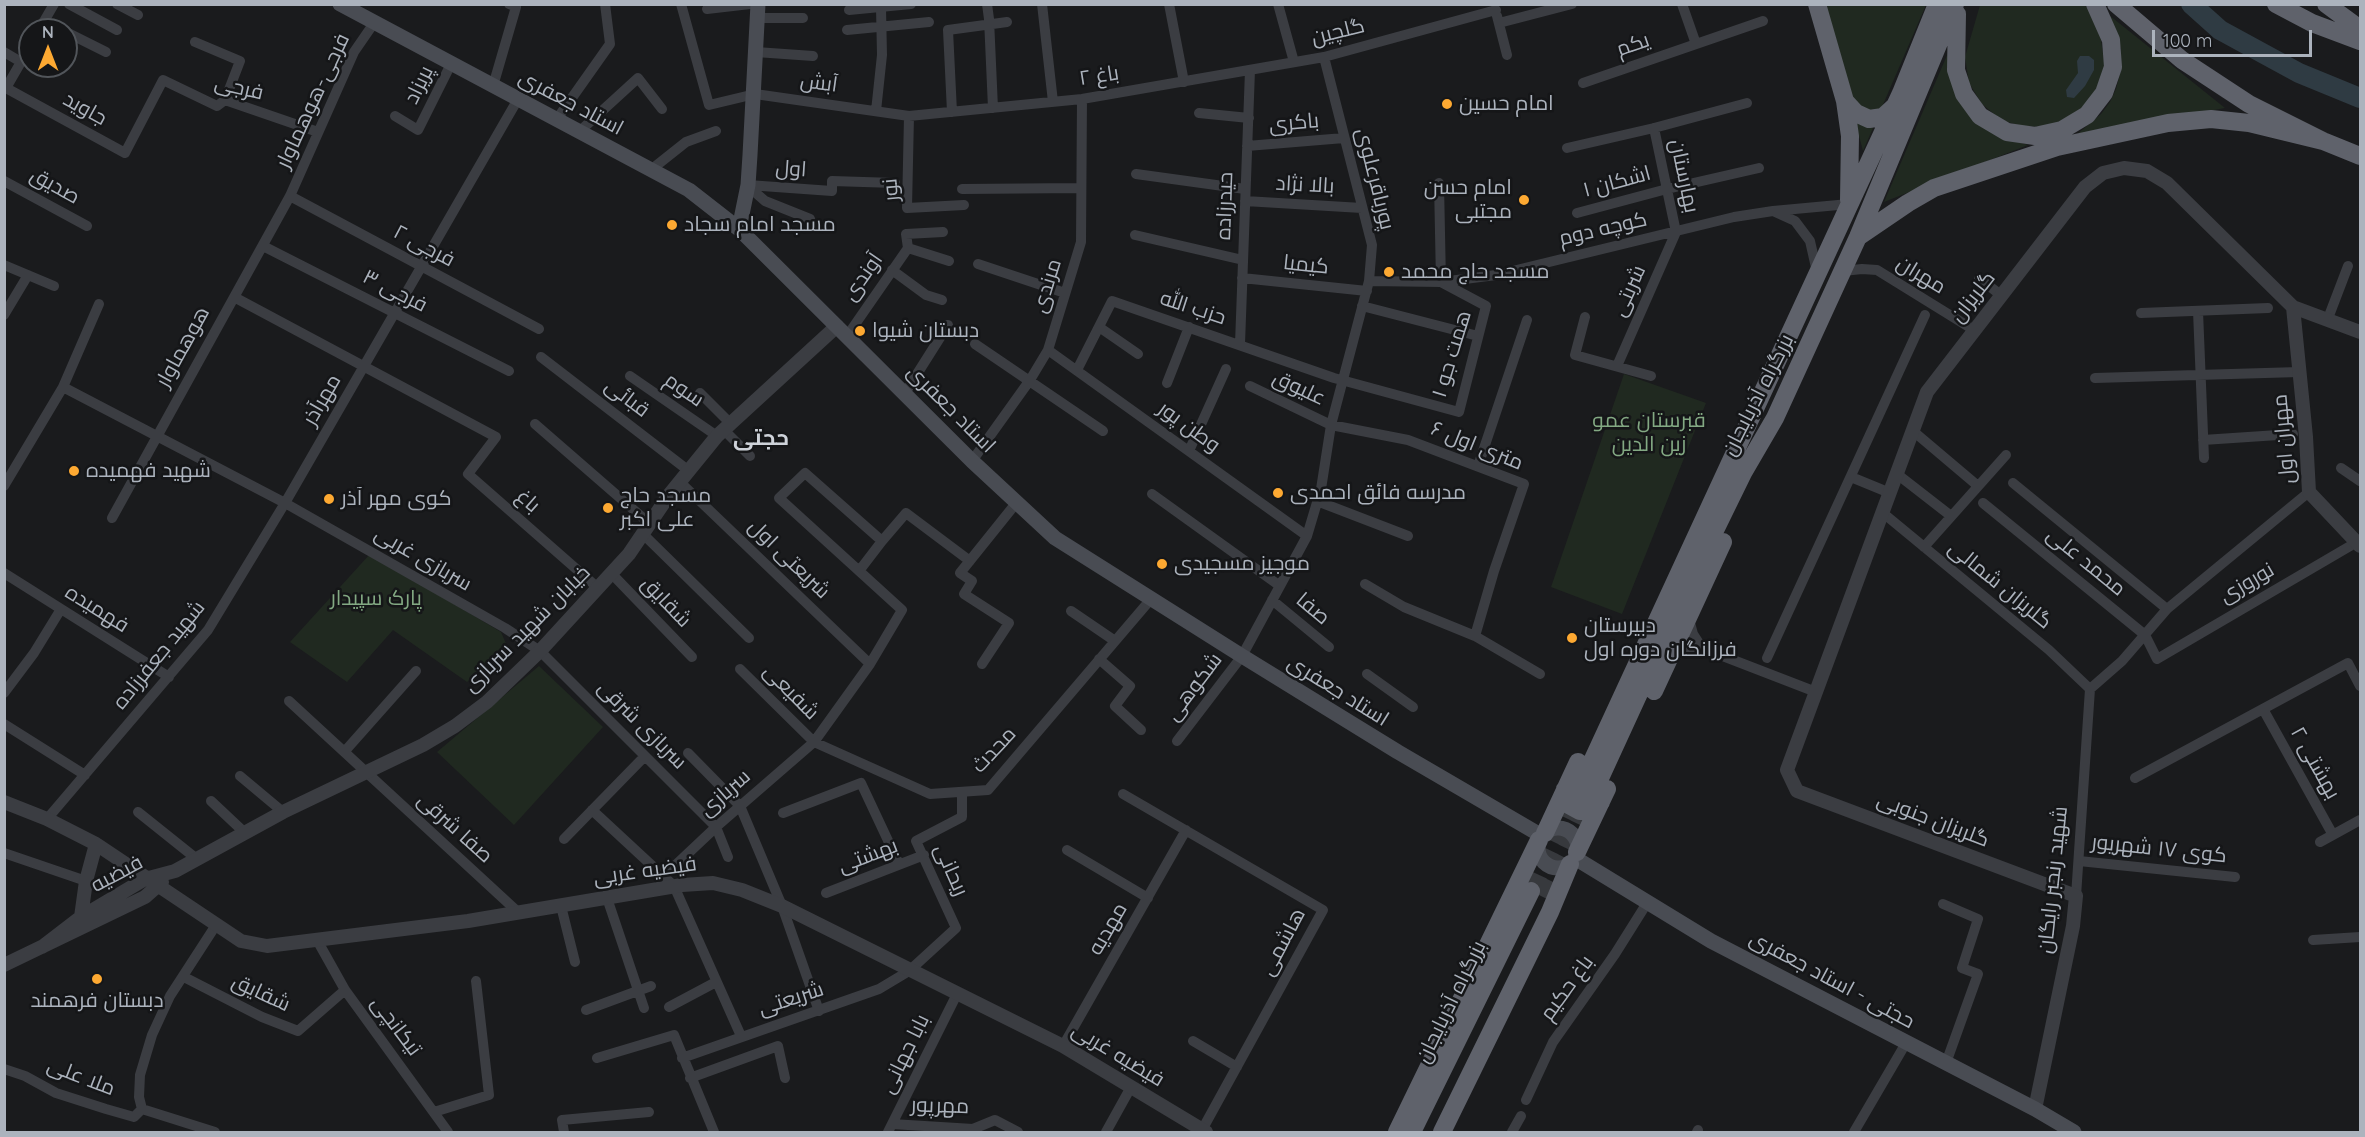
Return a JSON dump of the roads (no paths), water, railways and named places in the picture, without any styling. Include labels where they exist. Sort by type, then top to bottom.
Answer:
[{"type":"highway","points":[[1817,4],[1845,101],[1850,136],[1849,204]]},
{"type":"highway","name":"بزرگراه آذربایجان","points":[[1583,797],[1757,404],[1895,106],[1937,4]]},
{"type":"highway","points":[[1956,4],[1956,70],[1964,94],[1980,116],[2007,132],[2035,136],[2062,130],[2071,125],[2087,115],[2104,93],[2113,67],[2111,40],[2095,4]]},
{"type":"highway","name":"بزرگراه آذربایجان","points":[[1583,797],[1743,473],[1775,418],[1858,237],[1956,4]]},
{"type":"highway","points":[[2116,4],[2182,60],[2249,104],[2323,141],[2361,156]]},
{"type":"highway","points":[[2276,4],[2312,22],[2361,41]]},
{"type":"highway","points":[[2326,4],[2361,30]]},
{"type":"highway","points":[[1845,101],[1856,113],[1869,119],[1883,117],[1895,106]]},
{"type":"highway","points":[[1858,237],[1908,202],[1934,188],[2057,147],[2157,125],[2211,119],[2250,123],[2323,141]]},
{"type":"highway","points":[[1442,1132],[1534,898],[1542,836],[1583,797],[1670,657],[1755,472],[1775,418]]},
{"type":"highway","points":[[1397,1132],[1534,898],[1574,858],[1583,797]]},
{"type":"highway","name":"بزرگراه آذربایجان","points":[[1412,1132],[1534,898]]},
{"type":"highway","name":"بزرگراه آذربایجان","points":[[1431,1132],[1534,898]]},
{"type":"main road","name":"استاد جعفری","points":[[340,4],[360,9],[374,23],[689,190],[739,229],[972,461],[1055,538],[1429,771],[1542,836]]},
{"type":"main road","points":[[739,229],[748,185],[755,94],[755,9]]},
{"type":"main road","points":[[1556,828],[1568,831],[1576,840],[1574,858],[1553,867],[1545,863],[1538,849],[1542,836],[1556,828]]},
{"type":"main road","name":"حجتی - استاد جعفری","points":[[1574,858],[1711,941],[2035,1109],[2074,1132]]},
{"type":"street","points":[[46,18],[54,4]]},
{"type":"street","points":[[69,4],[117,30]]},
{"type":"street","points":[[117,4],[138,15]]},
{"type":"street","points":[[493,86],[516,7],[509,4]]},
{"type":"street","points":[[557,119],[610,44],[605,4]]},
{"type":"street","points":[[681,4],[709,105],[755,94]]},
{"type":"street","points":[[849,10],[910,4]]},
{"type":"street","points":[[987,4],[993,108]]},
{"type":"street","points":[[1042,4],[1053,102]]},
{"type":"street","points":[[1169,4],[1184,82]]},
{"type":"street","points":[[1278,4],[1294,62]]},
{"type":"street","points":[[1682,4],[1696,44]]},
{"type":"street","points":[[1499,22],[1569,5]]},
{"type":"street","points":[[1495,7],[1507,55]]},
{"type":"street","name":"گلچین","points":[[1294,62],[1324,57],[1495,7]]},
{"type":"street","points":[[876,111],[882,55],[881,8]]},
{"type":"street","points":[[707,9],[755,9],[803,18]]},
{"type":"street","name":"یکم","points":[[1583,83],[1763,21]]},
{"type":"street","points":[[847,30],[929,22]]},
{"type":"street","points":[[952,112],[948,30],[1007,22]]},
{"type":"street","name":"فرجی-هوهماوار","points":[[290,196],[354,52],[374,23]]},
{"type":"street","points":[[78,38],[106,52]]},
{"type":"street","points":[[195,42],[240,61],[225,100]]},
{"type":"street","points":[[4,52],[18,60]]},
{"type":"street","points":[[756,52],[813,56]]},
{"type":"street","name":"پورباقرعلوی","points":[[1307,536],[1317,501],[1339,379],[1368,286],[1372,245],[1324,57]]},
{"type":"street","name":"باغ ۲","points":[[909,116],[1082,99],[1294,62]]},
{"type":"street","name":"پریزاد","points":[[395,116],[418,130],[451,64]]},
{"type":"street","name":"جاوید","points":[[18,67],[6,88],[125,153]]},
{"type":"street","name":"حیدرزاده","points":[[1240,344],[1250,70]]},
{"type":"street","points":[[580,131],[638,78],[662,109]]},
{"type":"street","name":"فرجی","points":[[125,153],[163,80],[218,106],[225,100],[318,132]]},
{"type":"street","name":"آبش","points":[[755,94],[909,116]]},
{"type":"street","name":"مهرآذر","points":[[285,503],[518,99]]},
{"type":"street","name":"مرندی","points":[[972,461],[1030,380],[1048,350],[1081,242],[1082,99]]},
{"type":"street","points":[[1567,148],[1747,103]]},
{"type":"street","points":[[1199,113],[1249,118]]},
{"type":"street","name":"نور","points":[[909,116],[907,208],[964,205]]},
{"type":"street","name":"بهارستان","points":[[1654,128],[1676,232]]},
{"type":"street","points":[[652,170],[686,142],[716,131]]},
{"type":"street","name":"باکری","points":[[1247,146],[1344,138]]},
{"type":"street","name":"اشکان ۱","points":[[1577,213],[1759,168]]},
{"type":"street","name":"گلریزان","points":[[1786,770],[1927,392],[2085,187],[2103,173],[2124,168],[2147,171],[2167,183],[2293,308]]},
{"type":"street","points":[[1136,174],[1245,189]]},
{"type":"street","name":"صدیق","points":[[4,181],[87,226]]},
{"type":"street","name":"اول","points":[[748,185],[832,191],[832,181],[895,183]]},
{"type":"street","points":[[1439,183],[1441,282]]},
{"type":"street","points":[[748,185],[765,201],[810,219]]},
{"type":"street","points":[[962,189],[1081,188]]},
{"type":"street","name":"فرجی ۲","points":[[290,196],[539,329]]},
{"type":"street","name":"هوهماوار","points":[[112,518],[290,196]]},
{"type":"street","name":"بالا نژاد","points":[[1245,201],[1362,208]]},
{"type":"street","name":"کوچه دوم","points":[[1368,286],[1441,282],[1497,275],[1734,217],[1849,204]]},
{"type":"street","points":[[1773,211],[1795,221],[1810,241],[1818,272]]},
{"type":"street","points":[[908,248],[906,234],[943,232]]},
{"type":"street","name":"شربتی","points":[[1617,366],[1676,232]]},
{"type":"street","points":[[1135,235],[1243,260]]},
{"type":"street","name":"فرجی ۳","points":[[262,246],[509,371]]},
{"type":"street","name":"آوندی","points":[[842,331],[908,248],[949,261]]},
{"type":"street","points":[[978,264],[1065,293]]},
{"type":"street","points":[[4,265],[54,286]]},
{"type":"street","points":[[2327,321],[2348,266]]},
{"type":"street","points":[[892,270],[926,295],[942,300]]},
{"type":"street","name":"مهران","points":[[1843,271],[1877,270],[1974,330]]},
{"type":"street","points":[[4,315],[28,275]]},
{"type":"street","name":"کیمیا","points":[[1242,278],[1368,286]]},
{"type":"street","points":[[1979,278],[2002,296]]},
{"type":"street","name":"همت جو ۱","points":[[1339,379],[1459,412],[1486,306],[1441,282]]},
{"type":"street","points":[[234,297],[364,367]]},
{"type":"street","name":"حزب الله","points":[[1077,370],[1112,301],[1339,379]]},
{"type":"street","points":[[4,486],[63,387],[99,304]]},
{"type":"street","points":[[1362,306],[1478,336]]},
{"type":"street","points":[[2141,313],[2268,308]]},
{"type":"street","points":[[2293,308],[2361,332]]},
{"type":"street","name":"مهران اول","points":[[2293,308],[2309,492],[2359,544]]},
{"type":"street","points":[[2198,311],[2204,458]]},
{"type":"street","points":[[1767,657],[1925,315]]},
{"type":"street","points":[[1585,317],[1575,355],[1652,376]]},
{"type":"street","points":[[1478,466],[1527,320]]},
{"type":"street","points":[[905,393],[948,325]]},
{"type":"street","points":[[1099,327],[1138,354]]},
{"type":"street","points":[[1167,383],[1189,327]]},
{"type":"street","name":"خیابان شهید سربازی","points":[[175,871],[364,771],[423,746],[487,702],[540,651],[629,554],[680,482],[724,430],[842,331]]},
{"type":"street","points":[[975,344],[1103,431]]},
{"type":"street","name":"وطن پور","points":[[1048,350],[1307,536]]},
{"type":"street","name":"قبائی","points":[[541,357],[689,471]]},
{"type":"street","name":"باغ","points":[[364,367],[496,437],[468,474],[598,588]]},
{"type":"street","points":[[1189,452],[1226,369]]},
{"type":"street","points":[[2095,378],[2299,372]]},
{"type":"street","name":"سوم","points":[[630,376],[724,430]]},
{"type":"street","points":[[63,387],[285,503]]},
{"type":"street","name":"علیوق","points":[[1250,387],[1331,425]]},
{"type":"street","points":[[700,393],[724,430],[750,456]]},
{"type":"street","points":[[535,424],[646,529],[749,638]]},
{"type":"street","name":"۶ متری اول","points":[[1331,425],[1408,440],[1524,484],[1494,571],[1475,636]]},
{"type":"street","points":[[1913,431],[1978,486]]},
{"type":"street","points":[[2203,440],[2293,434]]},
{"type":"street","points":[[1924,548],[2006,454]]},
{"type":"street","points":[[2341,468],[2361,481]]},
{"type":"street","points":[[882,541],[805,472],[778,498],[859,571],[906,513],[970,561]]},
{"type":"street","points":[[1897,474],[1952,516]]},
{"type":"street","points":[[1851,477],[1890,493]]},
{"type":"street","name":"شریعتی اول","points":[[680,482],[870,664]]},
{"type":"street","points":[[2013,483],[2167,609]]},
{"type":"street","points":[[2090,689],[2122,661],[2167,609],[2309,492]]},
{"type":"street","points":[[1152,494],[1280,586]]},
{"type":"street","points":[[1317,501],[1408,536]]},
{"type":"street","points":[[982,664],[1009,623],[964,594],[972,582],[960,573],[1017,502]]},
{"type":"street","name":"سربازی غربی","points":[[285,503],[505,628],[540,651]]},
{"type":"street","name":"شهید جعفرزاده","points":[[48,819],[208,630],[285,503]]},
{"type":"street","name":"محمد علی","points":[[1983,503],[2145,635],[2157,659]]},
{"type":"street","name":"گلریزان شمالی","points":[[1883,513],[2049,650],[2090,689]]},
{"type":"street","name":"شکوهی","points":[[1177,741],[1242,656],[1307,536]]},
{"type":"street","name":"نوروزی","points":[[2157,659],[2359,544]]},
{"type":"street","name":"سربازی","points":[[669,881],[716,826],[814,742],[870,664],[902,610],[859,571]]},
{"type":"street","name":"فهمیده","points":[[4,573],[169,677]]},
{"type":"street","name":"شقایق","points":[[611,573],[692,657]]},
{"type":"street","points":[[1365,584],[1404,607],[1475,636],[1540,674]]},
{"type":"street","name":"محدث","points":[[814,742],[930,794],[988,790],[1151,599]]},
{"type":"street","name":"صفا","points":[[1272,600],[1329,647]]},
{"type":"street","points":[[4,693],[34,653],[61,609]]},
{"type":"street","points":[[1071,611],[1115,641]]},
{"type":"street","points":[[1688,617],[1693,634],[1702,648]]},
{"type":"street","points":[[1670,657],[1702,648],[1816,692]]},
{"type":"street","name":"سربازی شرقی","points":[[540,651],[644,757],[716,826]]},
{"type":"street","points":[[1099,659],[1130,686],[1115,706],[1141,730]]},
{"type":"street","points":[[2135,778],[2348,663],[2361,686]]},
{"type":"street","name":"شفیعی","points":[[740,669],[814,742]]},
{"type":"street","points":[[345,751],[416,670]]},
{"type":"street","points":[[1367,674],[1413,707]]},
{"type":"street","name":"شهید رنجبر رایگان","points":[[2035,1109],[2073,926],[2090,689]]},
{"type":"street","name":"صفا شرقی","points":[[289,702],[519,912]]},
{"type":"street","name":"بهشتی ۲","points":[[2263,709],[2333,835]]},
{"type":"street","points":[[4,724],[85,775]]},
{"type":"street","points":[[688,753],[740,806],[782,906],[819,1011]]},
{"type":"street","points":[[564,839],[644,757]]},
{"type":"street","name":"گلریزان جنوبی","points":[[1786,770],[1797,791],[2076,897]]},
{"type":"street","points":[[240,776],[283,812]]},
{"type":"street","points":[[783,813],[861,783],[899,864]]},
{"type":"street","name":"ریحانی","points":[[909,971],[956,928],[916,841],[962,817],[962,792]]},
{"type":"street","points":[[1124,794],[1186,830]]},
{"type":"street","points":[[211,801],[245,833]]},
{"type":"street","name":"فیضیه غربی","points":[[4,802],[48,819],[96,844],[241,941],[267,946],[468,921],[561,906],[607,898],[669,881],[712,883],[742,890],[782,906],[1062,1046],[1204,1131]]},
{"type":"street","points":[[592,810],[669,881],[741,1036]]},
{"type":"street","points":[[138,812],[198,860]]},
{"type":"street","points":[[2320,842],[2361,820]]},
{"type":"street","points":[[716,826],[728,857]]},
{"type":"street","name":"مهدیه","points":[[1062,1046],[1186,830]]},
{"type":"street","name":"هاشمی","points":[[1186,830],[1323,910],[1204,1131]]},
{"type":"street","points":[[81,917],[86,881],[96,844]]},
{"type":"street","points":[[1067,850],[1149,898]]},
{"type":"street","points":[[4,853],[86,881]]},
{"type":"street","name":"بهشتی","points":[[826,893],[924,855]]},
{"type":"street","name":"کوی ۱۷ شهریور","points":[[2079,861],[2235,877]]},
{"type":"street","name":"فیضیه","points":[[42,947],[81,917],[175,871]]},
{"type":"street","name":"فیضیه","points":[[4,965],[145,897],[152,882]]},
{"type":"street","points":[[607,898],[644,1008]]},
{"type":"street","name":"باغ حکیم","points":[[1526,1100],[1553,1042],[1615,954],[1647,903]]},
{"type":"street","points":[[1943,904],[1978,919],[1962,968],[1978,974],[1946,1063]]},
{"type":"street","points":[[561,906],[575,962]]},
{"type":"street","name":"ملا علی","points":[[142,1108],[139,1097],[140,1075],[152,1035],[170,996],[216,925]]},
{"type":"street","points":[[2313,940],[2361,937]]},
{"type":"street","name":"تیکانچی","points":[[317,940],[345,990],[448,1132]]},
{"type":"street","name":"شریعتی","points":[[682,1058],[879,989],[909,971]]},
{"type":"street","name":"شقایق","points":[[184,977],[262,1017],[298,1031],[345,990]]},
{"type":"street","points":[[434,1112],[489,1095],[476,981]]},
{"type":"street","points":[[669,1007],[716,982]]},
{"type":"street","points":[[586,1010],[651,986]]},
{"type":"street","name":"بابا جهانی","points":[[890,1128],[957,994]]},
{"type":"street","points":[[597,1058],[674,1035],[714,1132]]},
{"type":"street","points":[[1193,1041],[1237,1067]]},
{"type":"street","points":[[1854,1132],[1906,1043]]},
{"type":"street","points":[[690,1078],[778,1046],[785,1078]]},
{"type":"street","name":"ملا علی","points":[[4,1069],[25,1076],[56,1094],[134,1117],[142,1108]]},
{"type":"street","points":[[1106,1132],[1131,1087]]},
{"type":"street","name":"ملا علی","points":[[142,1108],[215,1132]]},
{"type":"street","points":[[564,1132],[562,1120],[649,1112]]},
{"type":"street","points":[[1512,1132],[1521,1116]]},
{"type":"street","name":"مهرپور","points":[[890,1128],[973,1129],[995,1120],[1004,1129],[1018,1132]]},
{"type":"waterway","points":[[2191,4],[2220,30],[2299,73],[2360,98]]},
{"type":"tunnel","points":[[1531,891],[1576,796]]},
{"type":"tunnel","points":[[1543,897],[1590,800]]},
{"type":"place","name":"امام حسین","points":[[1447,104]]},
{"type":"place","name":"امام حسن مجتبی","points":[[1524,200]]},
{"type":"place","name":"مسجد امام سجاد","points":[[672,225]]},
{"type":"place","name":"مسجد حاج محمد","points":[[1389,272]]},
{"type":"place","name":"دبستان شیوا","points":[[860,331]]},
{"type":"place","name":"شهید فهمیده","points":[[74,471]]},
{"type":"place","name":"مدرسه فائق احمدی","points":[[1278,493]]},
{"type":"place","name":"کوی مهر آذر","points":[[329,499]]},
{"type":"place","name":"مسجد حاج علی اکبر","points":[[608,508]]},
{"type":"place","name":"موجیز مسجیدی","points":[[1162,564]]},
{"type":"place","name":"دبیرستان فرزانگان دوره اول","points":[[1572,638]]},
{"type":"place","name":"دبستان فرهمند","points":[[97,979]]},
{"type":"district","name":"حجتی","points":[[761,438]]},
{"type":"park label","name":"قبرستان عمو زین الدین","points":[[1649,433]]},
{"type":"park label","name":"پارک سپیدار","points":[[376,599]]}]
